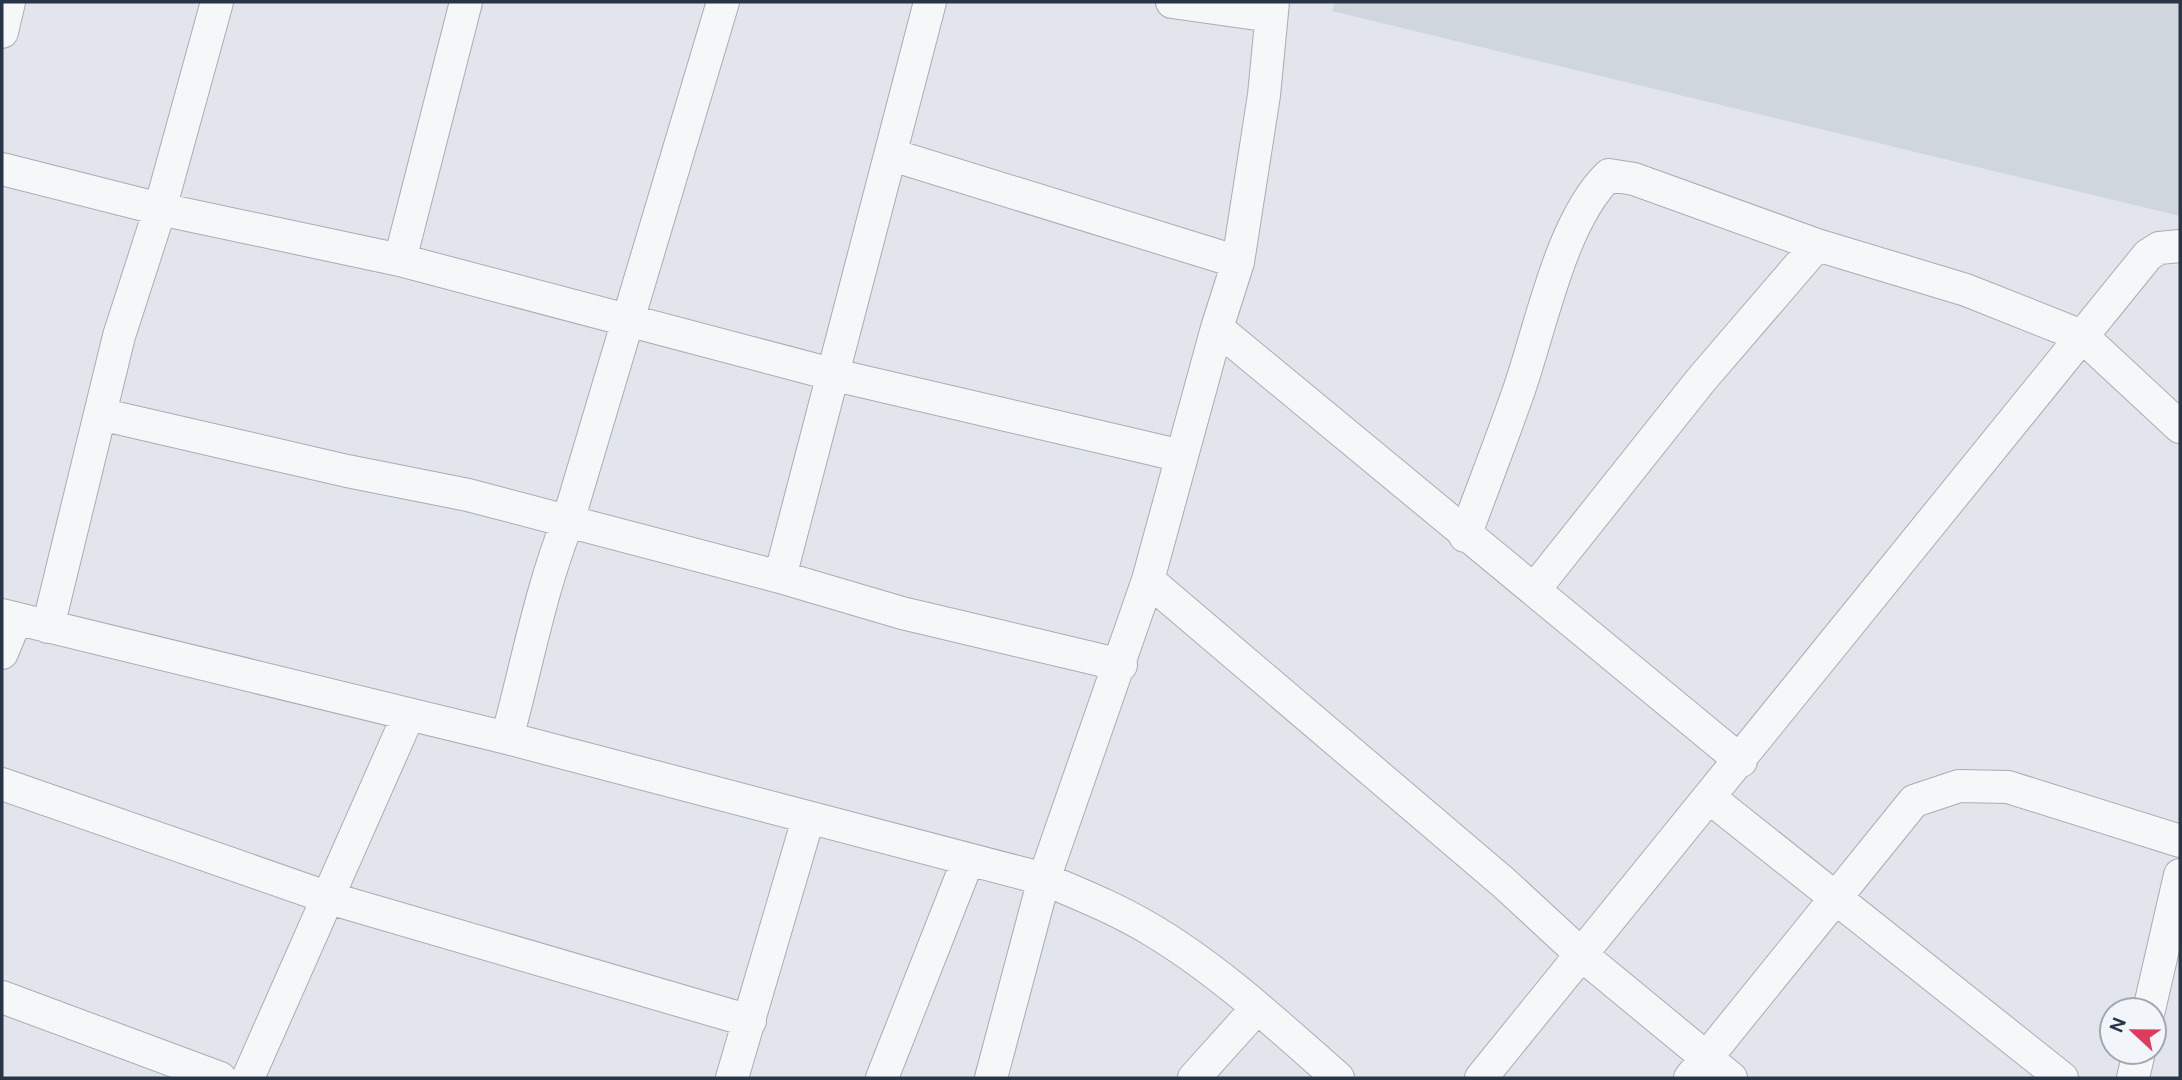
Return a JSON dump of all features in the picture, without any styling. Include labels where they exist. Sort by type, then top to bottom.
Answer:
[{"type":"street","points":[[2,32],[9,2]]},
{"type":"street","points":[[48,627],[119,337],[160,209],[217,2]]},
{"type":"street","points":[[400,260],[466,2]]},
{"type":"street","points":[[507,738],[532,649],[543,589],[568,521],[723,2]]},
{"type":"street","points":[[780,577],[835,375],[892,155],[898,116],[930,2]]},
{"type":"street","points":[[991,1078],[1044,879],[1121,665],[1148,580],[1217,328],[1238,262],[1264,95],[1272,9],[1172,2]]},
{"type":"street","points":[[892,155],[1238,262]]},
{"type":"street","points":[[2,169],[160,209],[400,260],[835,375],[1182,456]]},
{"type":"street","points":[[1465,536],[1520,389],[1556,273],[1591,192],[1609,175],[1634,178],[1817,245],[1966,290],[2082,336],[2180,427]]},
{"type":"street","points":[[1534,590],[1701,380],[1817,245]]},
{"type":"street","points":[[1481,1078],[1583,956],[2148,256],[2160,248],[2180,246]]},
{"type":"street","points":[[1217,328],[1465,536],[1741,761]]},
{"type":"street","points":[[100,414],[346,471],[468,495],[902,612],[1121,665]]},
{"type":"street","points":[[1148,580],[1504,883],[1698,1068],[1731,1078]]},
{"type":"street","points":[[2,653],[9,617],[507,738],[1044,879],[1107,905],[1157,933],[1257,1008],[1338,1078]]},
{"type":"street","points":[[248,1078],[408,716]]},
{"type":"street","points":[[2,784],[329,898],[750,1021]]},
{"type":"street","points":[[1698,1068],[1834,897],[1914,802],[1959,786],[2008,787],[2180,841]]},
{"type":"street","points":[[1710,798],[2062,1078]]},
{"type":"street","points":[[733,1078],[808,819]]},
{"type":"street","points":[[882,1078],[968,860]]},
{"type":"street","points":[[2152,996],[2180,875]]},
{"type":"street","points":[[2,996],[220,1078]]},
{"type":"street","points":[[1194,1078],[1257,1008]]},
{"type":"shaded area","points":[[1335,2],[2180,2],[2180,216],[1332,11]]}]
